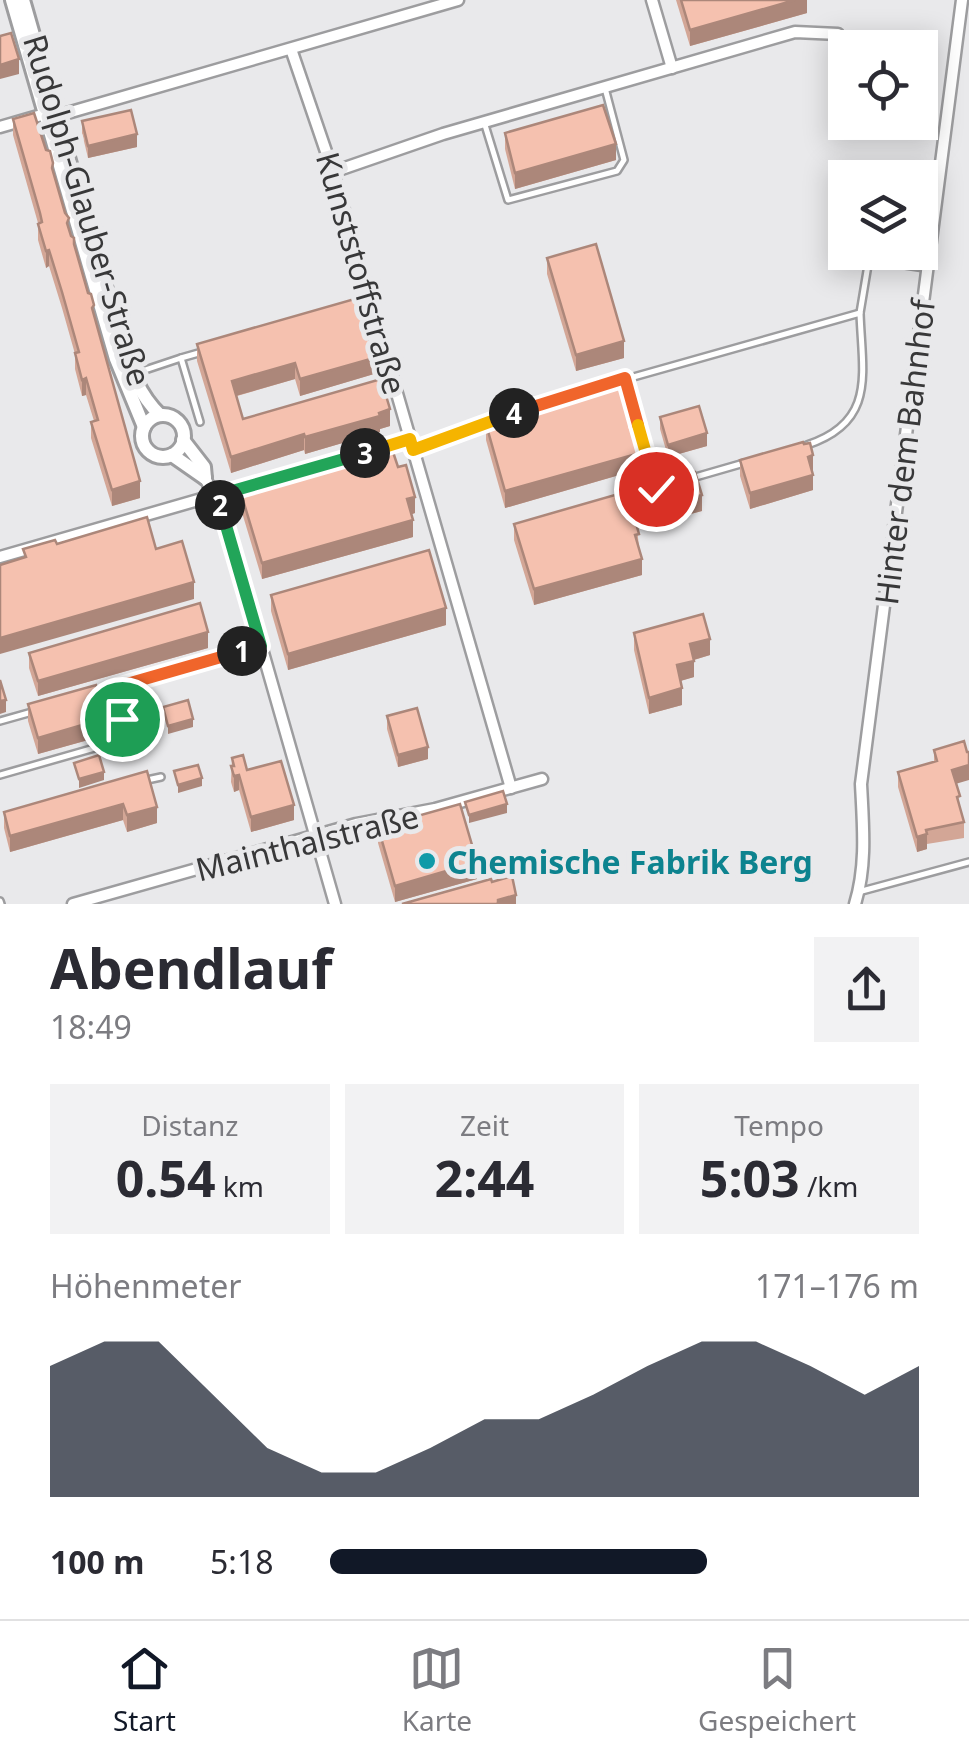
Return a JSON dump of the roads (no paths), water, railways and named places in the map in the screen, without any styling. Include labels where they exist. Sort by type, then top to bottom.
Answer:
[{"type":"street","name":"Rudolph-Glauber-Straße","points":[[12,0],[53,114],[133,374],[160,415]]},
{"type":"street","name":"Rudolph-Glauber-Straße","points":[[24,0],[116,360],[144,427]]},
{"type":"street","points":[[0,127],[291,48],[434,3],[458,0]]},
{"type":"street","points":[[652,0],[672,68]]},
{"type":"street","name":"Hinter dem Bahnhof","points":[[938,189],[962,0]]},
{"type":"street","points":[[334,172],[484,122],[796,32],[828,34]]},
{"type":"street","name":"Kunststoffstraße","points":[[291,48],[334,172],[510,788]]},
{"type":"street","name":"Hinter dem Bahnhof","points":[[857,898],[864,845],[861,784],[928,270]]},
{"type":"street","name":"Rudolph-Glauber-Straße","points":[[205,478],[172,455],[162,457],[148,451],[142,442],[144,427],[150,419],[160,415],[178,422],[183,440],[204,467],[205,478],[226,524],[336,904]]},
{"type":"street","points":[[172,455],[183,440]]},
{"type":"street","points":[[0,557],[412,445]]},
{"type":"street","name":"Mainthalstraße","points":[[73,904],[370,821],[435,809],[542,779]]},
{"type":"lane","points":[[484,122],[508,200],[617,171],[624,160],[605,87]]},
{"type":"lane","points":[[799,447],[841,430],[855,411],[863,390],[860,313],[867,270]]},
{"type":"lane","points":[[412,445],[625,378],[860,313]]},
{"type":"lane","points":[[133,374],[219,348]]},
{"type":"lane","points":[[181,358],[200,422]]},
{"type":"lane","points":[[625,378],[656,489],[672,484]]},
{"type":"lane","points":[[689,479],[756,459]]},
{"type":"lane","points":[[94,694],[261,646]]},
{"type":"lane","points":[[0,775],[118,740],[122,719],[113,688]]},
{"type":"lane","points":[[0,721],[38,710]]},
{"type":"lane","points":[[143,782],[161,776]]},
{"type":"lane","points":[[857,898],[969,862]]},
{"type":"place","name":"Chemische Fabrik Berg","points":[[427,861]]}]
